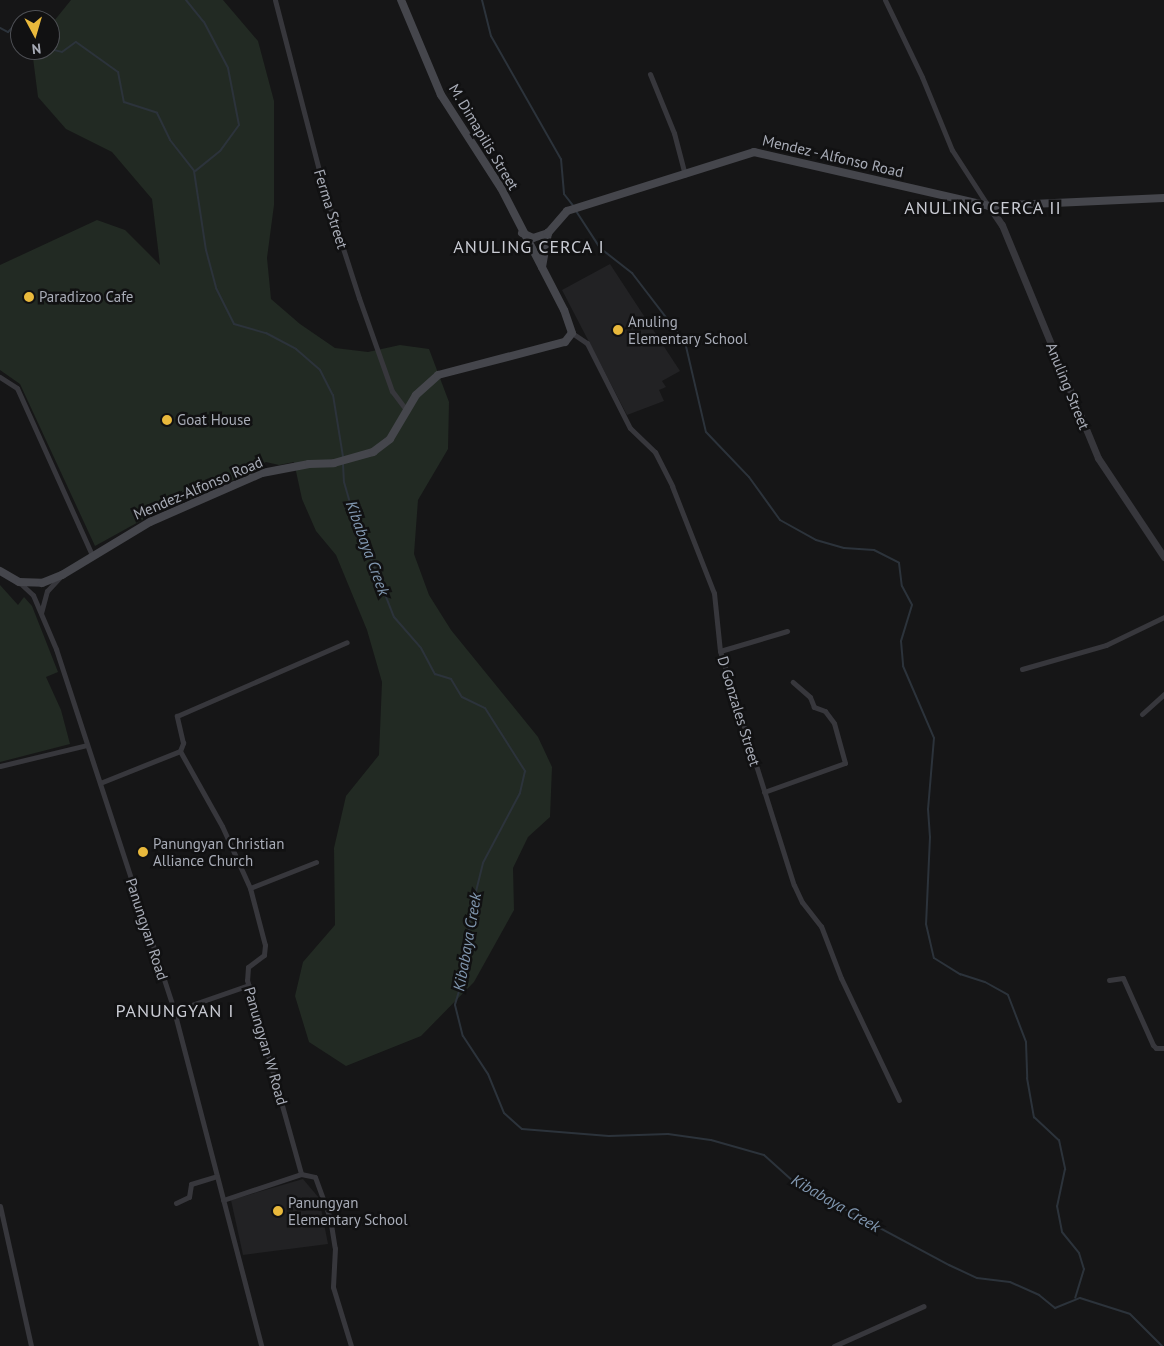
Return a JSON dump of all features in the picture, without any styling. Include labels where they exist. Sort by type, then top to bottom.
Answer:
[{"type":"main road","name":"M. Dimapilis Street","points":[[401,0],[441,94],[501,188],[521,232],[542,267]]},
{"type":"main road","name":"Mendez - Alfonso Road","points":[[548,233],[567,211],[685,175],[744,153],[766,153],[989,206],[1164,198]]},
{"type":"main road","points":[[521,232],[533,238],[548,233],[542,267],[572,333]]},
{"type":"main road","name":"Mendez-Alfonso Road","points":[[19,582],[32,584],[62,575],[92,555],[150,522],[262,474],[309,464],[334,462],[358,457],[383,446],[416,395],[438,375],[565,342],[572,333]]},
{"type":"main road","points":[[0,571],[19,582]]},
{"type":"street","name":"Ferma Street","points":[[275,0],[315,159],[358,298],[392,391],[407,411]]},
{"type":"street","points":[[885,0],[922,77],[952,150],[989,206]]},
{"type":"street","points":[[650,74],[674,133],[685,175]]},
{"type":"street","name":"Anuling Street","points":[[989,206],[1002,225],[1098,458],[1164,557]]},
{"type":"street","name":"D Gonzales Street","points":[[572,333],[588,342],[630,428],[655,452],[669,478],[714,593],[720,650],[794,885],[802,902],[821,926],[849,996],[899,1100]]},
{"type":"street","points":[[0,377],[17,388],[92,555]]},
{"type":"street","points":[[41,613],[47,591],[62,575]]},
{"type":"street","name":"Panungyan Road","points":[[19,582],[33,596],[41,613],[100,783],[174,1011],[261,1346]]},
{"type":"street","points":[[1022,669],[1106,645],[1164,618]]},
{"type":"street","points":[[720,650],[787,631]]},
{"type":"street","points":[[100,783],[180,751],[183,743],[177,716],[347,642]]},
{"type":"street","points":[[764,792],[845,763],[834,723],[825,711],[814,707],[810,697],[793,682]]},
{"type":"street","points":[[1142,714],[1164,694]]},
{"type":"street","points":[[0,766],[87,745]]},
{"type":"street","name":"Panungyan W Road","points":[[180,751],[222,826],[250,888],[265,951],[248,967],[249,986],[301,1174]]},
{"type":"street","points":[[250,888],[316,862]]},
{"type":"street","points":[[1109,980],[1124,978],[1153,1045],[1156,1048],[1164,1048]]},
{"type":"street","points":[[174,1011],[249,986]]},
{"type":"street","points":[[223,1200],[301,1174],[311,1175],[319,1182],[330,1218],[335,1248],[333,1287],[351,1346]]},
{"type":"street","points":[[176,1203],[189,1197],[191,1184],[217,1176]]},
{"type":"street","points":[[0,1206],[31,1346]]},
{"type":"street","points":[[834,1346],[924,1306]]},
{"type":"shaded area","points":[[71,0],[223,0],[258,41],[274,101],[274,205],[267,258],[271,299],[300,324],[335,348],[368,352],[400,345],[429,349],[449,402],[448,449],[418,500],[414,554],[429,595],[451,630],[538,737],[552,767],[550,817],[528,837],[513,868],[514,910],[474,982],[421,1036],[346,1066],[309,1042],[295,996],[303,962],[335,925],[334,848],[346,796],[379,755],[382,682],[367,630],[336,555],[316,531],[302,499],[294,462],[279,465],[266,462],[253,468],[250,473],[153,514],[95,546],[20,384],[0,370],[0,265],[97,220],[125,230],[160,265],[152,199],[112,152],[66,129],[38,97],[33,60],[60,60],[60,14]]},
{"type":"shaded area","name":"Anuling Elementary School","points":[[610,264],[680,371],[662,381],[666,387],[659,390],[664,401],[627,415],[562,290]]},
{"type":"shaded area","points":[[0,585],[18,605],[24,597],[32,606],[58,672],[46,677],[61,710],[70,744],[0,762]]},
{"type":"shaded area","name":"Panungyan Elementary School","points":[[303,1179],[319,1198],[328,1244],[243,1255],[231,1200]]},
{"type":"waterway","name":"Kibabaya Creek","points":[[186,0],[204,22],[228,68],[239,125],[220,151],[195,171]]},
{"type":"waterway","points":[[482,0],[491,36],[561,159],[564,194],[574,207]]},
{"type":"waterway","name":"Kibabaya Creek","points":[[0,28],[8,32],[10,30]]},
{"type":"waterway","name":"Kibabaya Creek","points":[[60,52],[76,42],[118,72],[124,102],[157,113],[170,140],[194,171],[206,250],[216,288],[234,324],[266,333],[296,349],[320,370],[333,395],[343,457]]},
{"type":"waterway","points":[[576,211],[600,248],[632,273],[685,342],[706,432],[749,477],[780,520],[816,540],[844,548],[874,550],[899,563],[902,586],[912,605],[901,641],[903,666],[934,738],[928,809],[930,837],[926,924],[934,958],[960,974],[985,982],[1008,995],[1026,1042],[1027,1078],[1034,1117],[1059,1140],[1065,1169],[1057,1206],[1062,1232],[1079,1253],[1084,1269],[1075,1298]]},
{"type":"waterway","name":"Kibabaya Creek","points":[[343,464],[344,482],[352,510],[394,617],[421,648],[435,674],[451,679],[462,697],[485,708],[525,771],[520,793],[483,863],[471,912],[464,975],[455,1005],[463,1036],[488,1074],[504,1113],[522,1129],[609,1136],[668,1134],[711,1140],[764,1155],[794,1182],[949,1265],[977,1278],[1010,1282],[1039,1295],[1055,1308],[1080,1298],[1130,1314],[1162,1346]]},
{"type":"place","name":"Paradizoo Cafe","points":[[29,297]]},
{"type":"place","name":"Anuling Elementary School","points":[[618,330]]},
{"type":"place","name":"Goat House","points":[[167,420]]},
{"type":"place","name":"Panungyan Christian Alliance Church","points":[[143,852]]},
{"type":"place","name":"Panungyan Elementary School","points":[[278,1211]]},
{"type":"district","name":"ANULING CERCA II","points":[[983,208]]},
{"type":"district","name":"ANULING CERCA I","points":[[529,247]]},
{"type":"district","name":"PANUNGYAN I","points":[[175,1011]]}]
